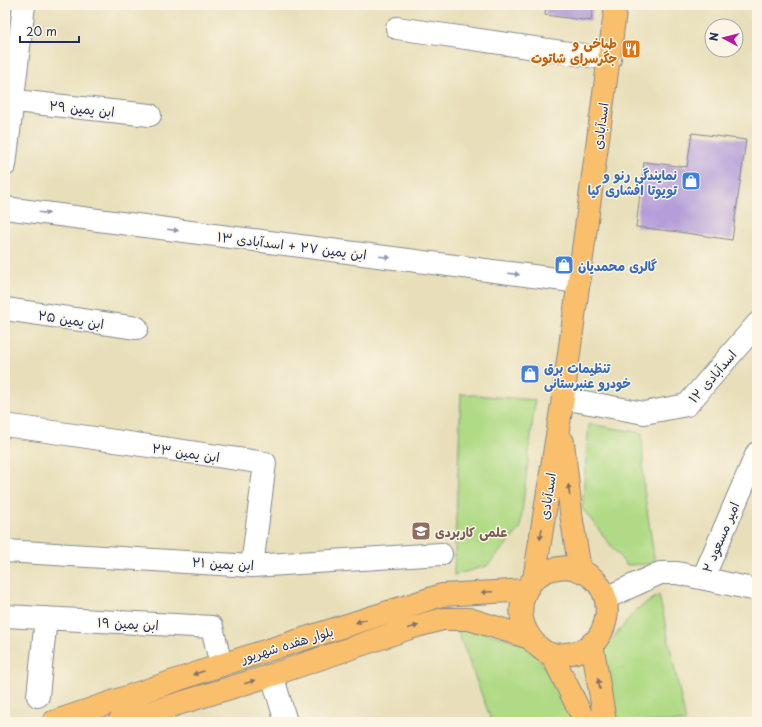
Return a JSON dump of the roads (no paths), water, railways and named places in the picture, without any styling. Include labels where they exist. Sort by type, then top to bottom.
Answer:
[{"type":"main road","name":"اسدآبادی","points":[[530,584],[561,405],[610,59],[616,5]]},
{"type":"main road","name":"اسدآبادی","points":[[561,405],[572,521],[580,570]]},
{"type":"main road","points":[[568,567],[580,570],[591,577],[600,587],[606,598],[607,612],[605,626],[598,638],[588,647],[576,653],[552,655],[546,652],[530,638],[524,626],[521,614],[522,601],[530,584],[544,572],[556,568],[568,567]]},
{"type":"main road","name":"بلوار هفده شهریور","points":[[53,722],[221,665],[442,595],[530,584]]},
{"type":"main road","name":"بلوار هفده شهریور","points":[[119,722],[272,675],[410,628],[443,619],[469,619],[530,638]]},
{"type":"main road","points":[[592,643],[605,722]]},
{"type":"main road","points":[[552,655],[585,722]]},
{"type":"street","points":[[5,165],[11,61],[24,5]]},
{"type":"street","points":[[397,28],[610,59]]},
{"type":"street","name":"ابن یمین ۲۹","points":[[9,100],[150,115]]},
{"type":"street","name":"ابن یمین ۲۷ + اسدآبادی ۱۳","points":[[5,208],[579,282]]},
{"type":"street","name":"ابن یمین ۲۵","points":[[5,310],[137,328]]},
{"type":"street","name":"اسدآبادی ۱۲","points":[[561,405],[644,413],[687,405],[757,324]]},
{"type":"street","name":"ابن یمین ۲۳","points":[[5,425],[265,463],[252,566]]},
{"type":"street","name":"امیر مسعود ۲","points":[[703,578],[757,453]]},
{"type":"street","name":"ابن یمین ۲۱","points":[[5,551],[252,566],[441,554]]},
{"type":"street","points":[[606,598],[660,573],[677,573],[757,590]]},
{"type":"street","name":"ابن یمین ۱۹","points":[[5,616],[212,627],[221,665]]},
{"type":"street","points":[[38,696],[46,618]]},
{"type":"street","points":[[272,675],[286,722]]},
{"type":"place","name":"طباخی و جگرسرای شاتوت","points":[[631,49]]},
{"type":"place","name":"نمایندگی رنو و تویوتا افشاری کیا","points":[[691,181]]},
{"type":"place","name":"گالری محمدیان","points":[[564,265]]},
{"type":"place","name":"تنظیمات برق خودرو عنبرستانی","points":[[530,374]]},
{"type":"place","name":"علمی کاربردی","points":[[421,531]]}]
